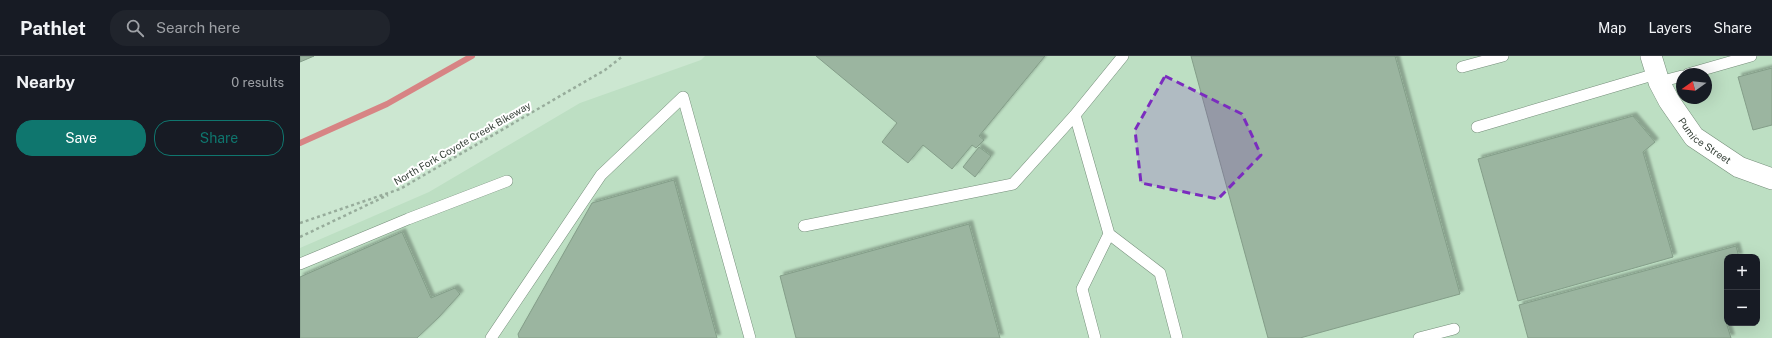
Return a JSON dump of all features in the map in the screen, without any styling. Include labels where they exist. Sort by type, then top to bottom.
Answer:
[{"type":"street","name":"Pumice Street","points":[[1655,71],[1669,102],[1694,137],[1739,167],[1772,179]]},
{"type":"lane","points":[[804,226],[1013,184],[1075,115],[1123,56]]},
{"type":"lane","points":[[1462,67],[1503,56]]},
{"type":"lane","points":[[1709,68],[1751,56]]},
{"type":"lane","points":[[1477,126],[1655,71],[1676,75]]},
{"type":"lane","points":[[491,338],[601,175],[682,97],[750,338]]},
{"type":"lane","points":[[1075,115],[1109,234],[1160,273],[1177,338]]},
{"type":"lane","points":[[300,264],[408,219],[507,181]]},
{"type":"lane","points":[[1095,338],[1082,289],[1109,234]]},
{"type":"lane","points":[[1419,338],[1454,329]]},
{"type":"path","name":"North Fork Coyote Creek Bikeway","points":[[300,223],[400,190],[605,70],[623,56]]},
{"type":"path","points":[[300,237],[400,190]]},
{"type":"highlighted area","points":[[1165,76],[1242,114],[1261,155],[1218,199],[1141,183],[1135,130]]},
{"type":"shaded area","points":[[705,56],[1772,56],[1772,338],[300,338],[300,248],[429,192],[580,103],[701,60]]},
{"type":"building","points":[[300,56],[314,56],[300,62]]},
{"type":"building","points":[[816,56],[1045,56],[979,136],[984,140],[976,148],[972,145],[952,169],[923,145],[908,163],[882,142],[897,123]]},
{"type":"building","points":[[1191,56],[1395,56],[1460,294],[1300,338],[1268,338]]},
{"type":"building","points":[[1772,68],[1772,125],[1753,130],[1738,77]]},
{"type":"building","points":[[1633,116],[1655,142],[1643,152],[1673,257],[1518,301],[1478,159]]},
{"type":"building","points":[[979,147],[991,156],[975,177],[963,167]]},
{"type":"building","points":[[674,180],[717,338],[519,338],[518,334],[592,203]]},
{"type":"building","points":[[969,224],[1000,338],[796,338],[780,276]]},
{"type":"building","points":[[402,232],[431,298],[455,288],[460,294],[439,317],[417,338],[300,338],[300,277]]},
{"type":"building","points":[[1736,246],[1738,254],[1724,254],[1724,326],[1727,326],[1731,338],[1528,338],[1519,305]]},
{"type":"waterway","points":[[300,143],[387,104],[472,56]]}]
